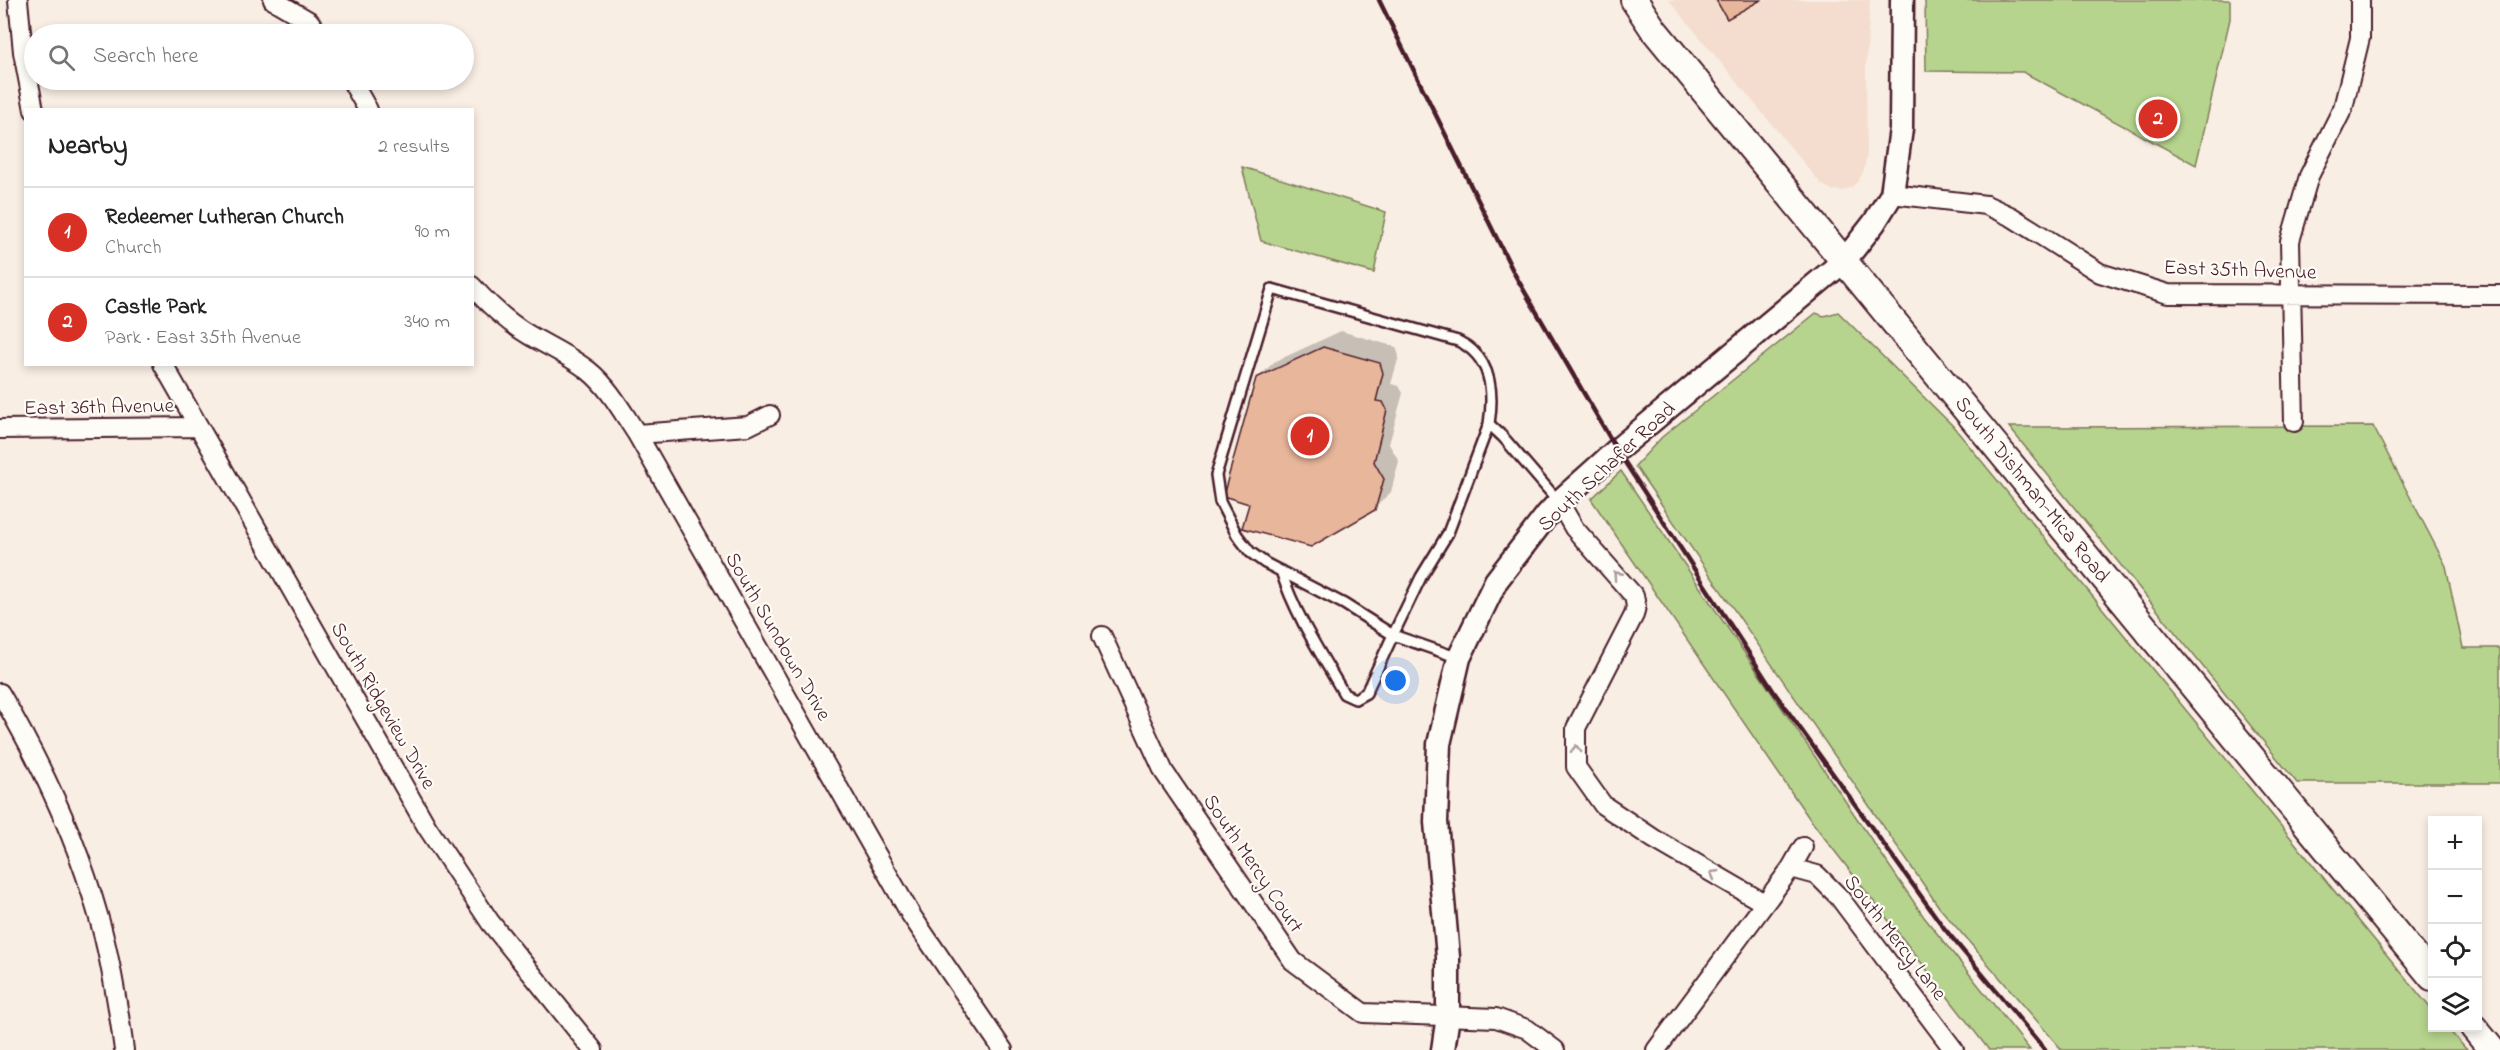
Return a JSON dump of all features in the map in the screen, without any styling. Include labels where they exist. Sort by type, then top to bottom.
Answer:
[{"type":"main road","name":"South Dishman-Mica Road","points":[[1634,0],[1654,30],[2428,971]]},
{"type":"main road","points":[[2477,1032],[2492,1050]]},
{"type":"street","points":[[18,0],[24,62]]},
{"type":"street","points":[[273,0],[311,24]]},
{"type":"street","points":[[1892,194],[1901,129],[1902,0]]},
{"type":"street","points":[[2294,422],[2290,241],[2309,176],[2343,108],[2360,38],[2360,0]]},
{"type":"street","points":[[30,90],[34,108]]},
{"type":"street","points":[[357,90],[367,108]]},
{"type":"street","name":"South Schafer Road","points":[[1443,1050],[1448,1016],[1448,957],[1436,822],[1439,744],[1459,658],[1496,581],[1559,502],[1617,450],[1845,260],[1874,224],[1892,194]]},
{"type":"street","name":"East 35th Avenue","points":[[1892,194],[1986,205],[2012,217],[2100,273],[2168,294],[2500,295]]},
{"type":"street","name":"South Sundown Drive","points":[[474,288],[494,310],[528,334],[566,354],[591,373],[615,400],[637,434],[911,915],[1003,1050]]},
{"type":"street","name":"South Ridgeview Drive","points":[[165,366],[428,827],[490,922],[593,1050]]},
{"type":"street","points":[[637,434],[748,426],[770,415]]},
{"type":"street","name":"East 36th Avenue","points":[[0,429],[199,427]]},
{"type":"street","points":[[1559,502],[1574,528],[1626,585],[1634,596],[1636,606],[1634,615],[1576,728],[1576,767],[1603,805],[1654,839],[1764,903]]},
{"type":"street","name":"South Mercy Court","points":[[1102,636],[1164,772],[1293,961],[1363,1013],[1496,1018],[1527,1029],[1555,1050]]},
{"type":"street","points":[[0,693],[29,743],[68,827],[98,915],[116,990],[124,1050]]},
{"type":"street","points":[[1656,1050],[1791,868],[1803,847]]},
{"type":"street","name":"South Mercy Lane","points":[[1791,868],[1817,875],[1839,897],[1954,1050]]},
{"type":"lane","points":[[1281,571],[1286,587],[1304,623],[1344,694],[1355,699],[1366,693],[1393,635],[1421,577],[1448,533],[1489,424],[1491,380],[1470,346],[1272,289],[1216,476],[1220,502],[1237,535],[1250,552],[1344,604],[1393,635],[1459,658]]},
{"type":"lane","points":[[1489,424],[1559,502]]},
{"type":"shaded area","points":[[1669,0],[1870,0],[1866,69],[1867,154],[1864,170],[1859,180],[1852,187],[1843,191],[1832,190],[1821,184]]},
{"type":"green space","points":[[1925,0],[2230,0],[2230,19],[2196,165],[2023,72],[1926,71]]},
{"type":"green space","points":[[1242,167],[1386,212],[1374,273],[1261,241]]},
{"type":"green space","points":[[1838,312],[1952,425],[2428,1005],[2428,1032],[2451,1032],[2467,1050],[2062,1050],[1939,907],[1635,466],[1662,437],[1816,313],[1824,316]]},
{"type":"green space","points":[[2373,426],[2446,566],[2463,648],[2500,648],[2500,783],[2297,783],[2009,427]]},
{"type":"green space","points":[[1621,471],[1924,917],[2030,1050],[1989,1050],[1809,818],[1591,499]]},
{"type":"building","points":[[1716,0],[1761,0],[1727,19]]},
{"type":"building","points":[[1323,347],[1380,363],[1383,373],[1376,401],[1383,402],[1387,410],[1374,462],[1384,479],[1375,510],[1311,547],[1242,528],[1249,504],[1223,496],[1256,378]]},
{"type":"railway","points":[[1379,0],[1515,275],[1617,450],[1774,692],[1944,928],[2045,1050]]},
{"type":"place","name":"Castle Park","points":[[2158,119]]},
{"type":"place","name":"Redeemer Lutheran Church","points":[[1310,436]]}]
